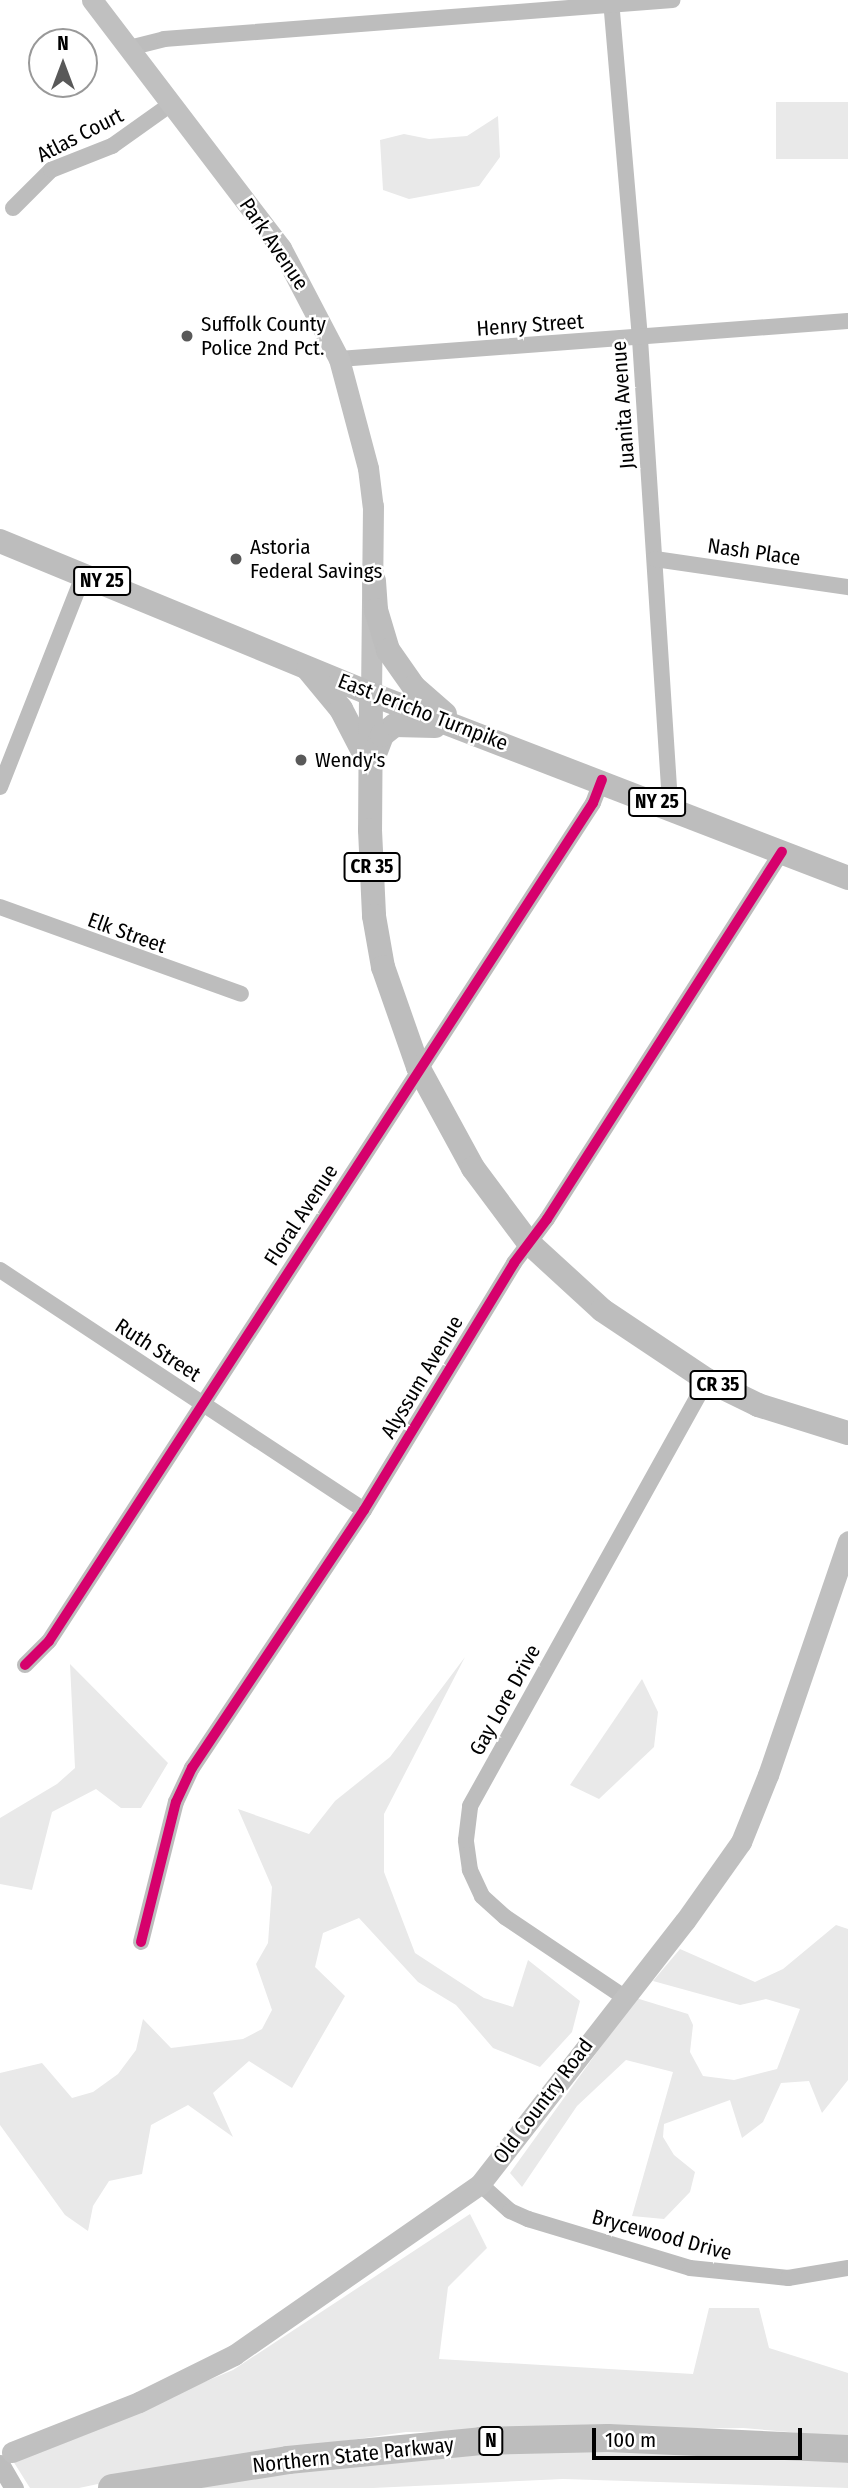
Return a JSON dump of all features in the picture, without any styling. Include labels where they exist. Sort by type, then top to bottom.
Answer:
[{"type":"highway","name":"Northern State Parkway","points":[[112,2488],[288,2460],[481,2441],[608,2438],[848,2449]]},
{"type":"main road","name":"Park Avenue","points":[[92,0],[281,248],[340,359],[368,468],[374,581],[371,694]]},
{"type":"main road","name":"East Jericho Turnpike","points":[[0,541],[371,694],[602,780],[848,878]]},
{"type":"main road","points":[[374,581],[381,633],[395,662],[427,701],[465,730]]},
{"type":"main road","points":[[303,664],[341,709],[371,766]]},
{"type":"main road","name":"CR 35","points":[[371,694],[374,916],[383,967],[418,1067],[473,1168],[529,1243],[602,1310],[707,1380],[758,1405],[848,1433]]},
{"type":"main road","points":[[371,766],[377,744],[395,725],[465,730]]},
{"type":"main road","name":"Old Country Road","points":[[6,2458],[139,2402],[234,2354],[480,2184],[685,1921],[741,1842],[768,1775],[848,1541]]},
{"type":"street","points":[[129,48],[174,38],[611,2],[673,0]]},
{"type":"street","name":"Juanita Avenue","points":[[611,2],[640,339],[670,807]]},
{"type":"street","name":"Atlas Court","points":[[13,208],[51,170],[112,146],[171,104]]},
{"type":"street","name":"Henry Street","points":[[340,359],[640,339],[848,321]]},
{"type":"street","name":"Nash Place","points":[[654,559],[848,587]]},
{"type":"street","points":[[0,787],[84,574]]},
{"type":"street","name":"Floral Avenue","points":[[25,1665],[49,1641],[418,1067],[593,803],[602,780]]},
{"type":"street","name":"Alyssum Avenue","points":[[141,1942],[176,1802],[192,1768],[364,1510],[529,1243],[768,879],[782,852]]},
{"type":"street","name":"Elk Street","points":[[0,907],[240,994]]},
{"type":"street","name":"Ruth Street","points":[[0,1270],[364,1510]]},
{"type":"street","name":"Gay Lore Drive","points":[[624,1997],[505,1917],[482,1895],[470,1870],[466,1840],[470,1806],[707,1380]]},
{"type":"street","name":"Brycewood Drive","points":[[480,2184],[510,2211],[527,2219],[690,2268],[788,2277],[848,2268]]},
{"type":"street","points":[[6,2458],[14,2488]]},
{"type":"shaded area","points":[[776,102],[848,102],[848,159],[776,159]]},
{"type":"shaded area","points":[[498,116],[500,157],[479,186],[409,199],[383,190],[380,140],[404,134],[429,139],[467,136]]},
{"type":"shaded area","points":[[465,1657],[384,1814],[384,1872],[415,1953],[484,1998],[513,2007],[528,1960],[580,2001],[572,2032],[540,2067],[493,2048],[456,2005],[418,1982],[359,1918],[323,1933],[315,1967],[345,1996],[292,2088],[249,2061],[213,2093],[233,2137],[188,2105],[151,2125],[142,2174],[109,2181],[93,2206],[88,2231],[65,2215],[0,2125],[0,2073],[42,2063],[72,2098],[93,2092],[118,2074],[136,2050],[143,2019],[171,2048],[243,2039],[262,2029],[272,2010],[256,1964],[268,1943],[272,1887],[238,1809],[309,1834],[335,1801],[390,1757]]},
{"type":"shaded area","points":[[70,1664],[168,1763],[141,1808],[121,1808],[96,1789],[52,1812],[32,1890],[0,1884],[0,1818],[57,1784],[75,1768]]},
{"type":"shaded area","points":[[642,1679],[658,1712],[654,1747],[599,1799],[570,1785]]},
{"type":"shaded area","points":[[836,1925],[848,1929],[848,2080],[822,2113],[809,2081],[781,2083],[763,2122],[742,2138],[730,2100],[664,2124],[663,2137],[674,2155],[695,2172],[690,2192],[664,2219],[632,2216],[673,2072],[626,2060],[577,2106],[522,2187],[510,2173],[636,1998],[688,2014],[693,2025],[690,2052],[703,2076],[734,2080],[777,2069],[800,2009],[766,1999],[740,2005],[653,1981],[680,1949],[755,1982],[783,1969]]},
{"type":"shaded area","points":[[470,2214],[487,2248],[448,2287],[439,2359],[693,2374],[709,2308],[759,2308],[769,2348],[848,2373],[848,2437],[743,2428],[406,2432],[206,2461],[79,2488],[30,2488],[13,2461],[233,2370]]},
{"type":"shaded area","points":[[557,2445],[848,2461],[848,2488],[563,2479],[373,2488],[175,2488],[215,2480]]},
{"type":"cycle path","points":[[25,1665],[49,1641],[593,803],[602,780]]},
{"type":"cycle path","points":[[141,1942],[176,1802],[192,1768],[364,1510],[514,1263],[547,1219],[782,852]]},
{"type":"place","name":"Suffolk County Police 2nd Pct.","points":[[187,336]]},
{"type":"place","name":"Astoria Federal Savings","points":[[236,559]]},
{"type":"place","name":"Wendy's","points":[[301,760]]}]
